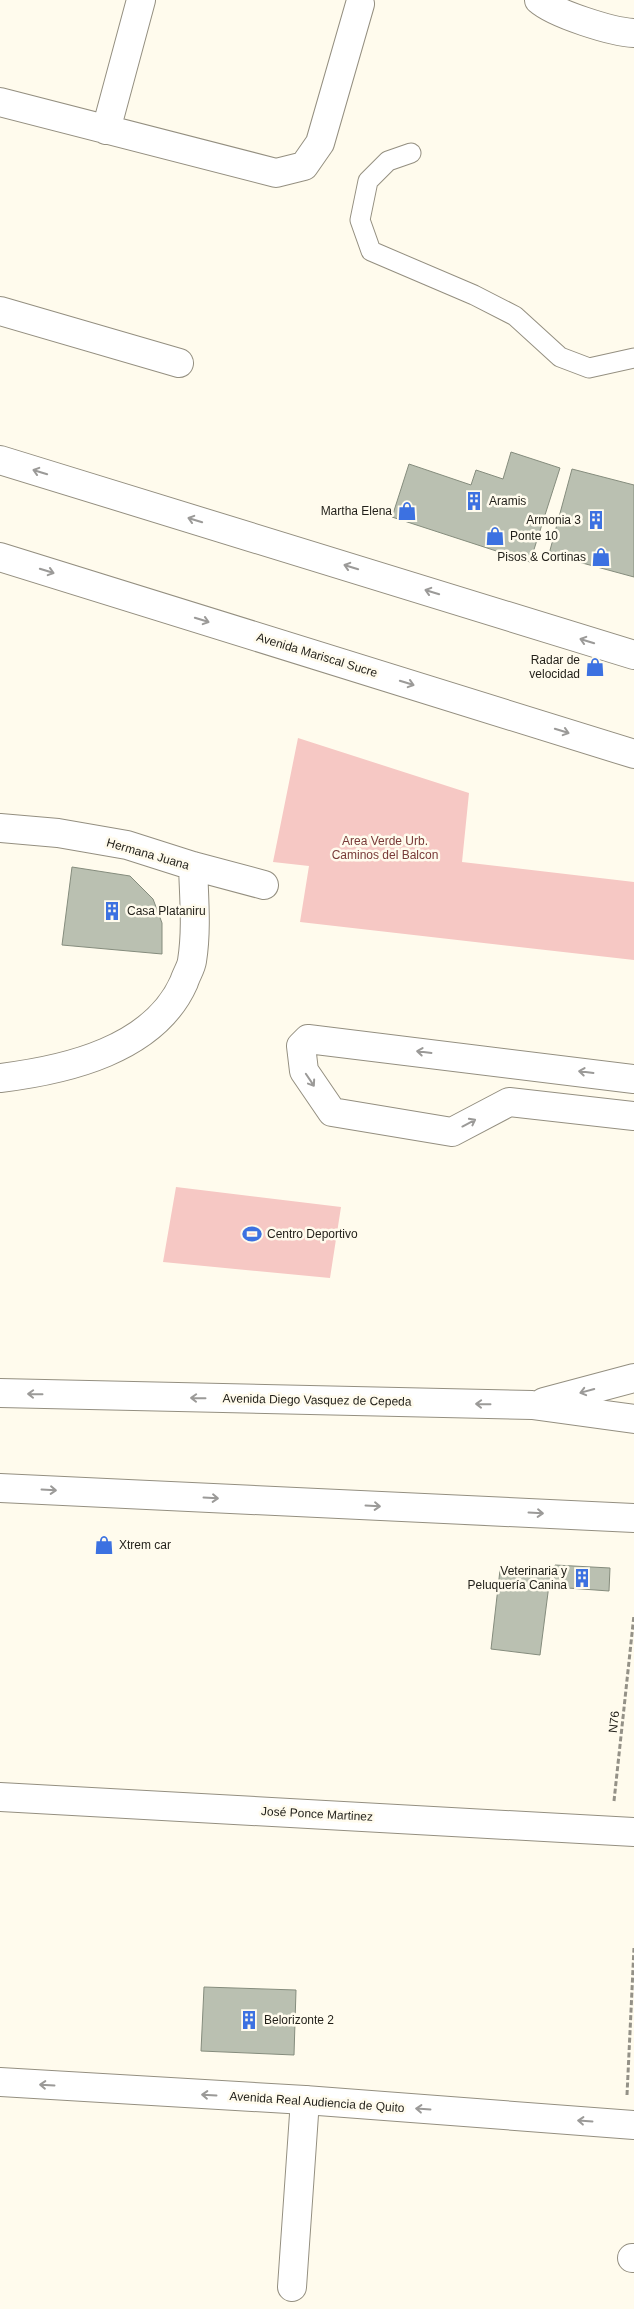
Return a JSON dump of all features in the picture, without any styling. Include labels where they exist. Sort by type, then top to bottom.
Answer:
[{"type":"main road","points":[[106,130],[141,0]]},
{"type":"main road","points":[[539,0],[548,8],[584,21],[634,33]]},
{"type":"main road","points":[[0,102],[276,173],[304,166],[320,143],[360,4]]},
{"type":"main road","points":[[0,310],[179,363]]},
{"type":"main road","points":[[0,460],[634,655]]},
{"type":"main road","name":"Avenida Mariscal Sucre","points":[[0,557],[634,754]]},
{"type":"main road","name":"Hermana Juana","points":[[0,828],[58,832],[127,845],[193,866],[264,885]]},
{"type":"main road","points":[[0,1078],[65,1067],[108,1051],[147,1029],[177,996],[192,963],[195,929],[193,866]]},
{"type":"main road","points":[[634,1079],[308,1039],[302,1046],[304,1071],[332,1112],[452,1132],[509,1102],[634,1116]]},
{"type":"main road","points":[[509,1102],[514,1063]]},
{"type":"main road","points":[[532,1405],[634,1378]]},
{"type":"main road","name":"Avenida Diego Vasquez de Cepeda","points":[[0,1393],[532,1405],[634,1419]]},
{"type":"main road","points":[[0,1488],[634,1518]]},
{"type":"main road","name":"José Ponce Martinez","points":[[0,1797],[623,1831]]},
{"type":"main road","name":"Avenida Real Audiencia de Quito","points":[[0,2082],[305,2100],[630,2124]]},
{"type":"main road","points":[[292,2287],[305,2100]]},
{"type":"lane","points":[[411,153],[388,161],[368,181],[360,220],[372,251],[474,295],[514,316],[560,357],[589,368],[634,358]]},
{"type":"path","name":"N76","points":[[623,1831],[634,1616]]},
{"type":"path","points":[[630,2124],[634,1948]]},
{"type":"green space","name":"Area Verde Urb. Caminos del Balcon","points":[[298,738],[469,793],[462,862],[634,882],[634,960],[300,922],[309,866],[273,862]]},
{"type":"green space","name":"Centro Deportivo","points":[[176,1187],[341,1207],[330,1278],[163,1262]]},
{"type":"building","name":"Aramis","points":[[511,452],[560,468],[530,562],[392,517],[409,464],[471,485],[476,470],[503,479]]},
{"type":"building","name":"Armonia 3","points":[[572,469],[634,485],[634,577],[549,554]]},
{"type":"building","name":"Casa Plataniru","points":[[72,867],[130,876],[153,899],[162,923],[162,954],[62,945]]},
{"type":"building","name":"Veterinaria y Peluquería Canina","points":[[555,1565],[610,1568],[609,1591],[554,1587]]},
{"type":"building","points":[[500,1570],[550,1577],[540,1655],[491,1649]]},
{"type":"building","name":"Belorizonte 2","points":[[204,1987],[296,1990],[294,2055],[201,2051]]},
{"type":"place","name":"Aramis","points":[[474,501]]},
{"type":"place","name":"Martha Elena","points":[[407,511]]},
{"type":"place","name":"Armonia 3","points":[[596,520]]},
{"type":"place","name":"Ponte 10","points":[[495,536]]},
{"type":"place","name":"Pisos & Cortinas","points":[[601,557]]},
{"type":"place","name":"Radar de velocidad","points":[[595,667]]},
{"type":"place","name":"Casa Plataniru","points":[[112,911]]},
{"type":"place","name":"Centro Deportivo","points":[[252,1234]]},
{"type":"place","name":"Xtrem car","points":[[104,1545]]},
{"type":"place","name":"Veterinaria y Peluquería Canina","points":[[582,1578]]},
{"type":"place","name":"Belorizonte 2","points":[[249,2020]]}]
